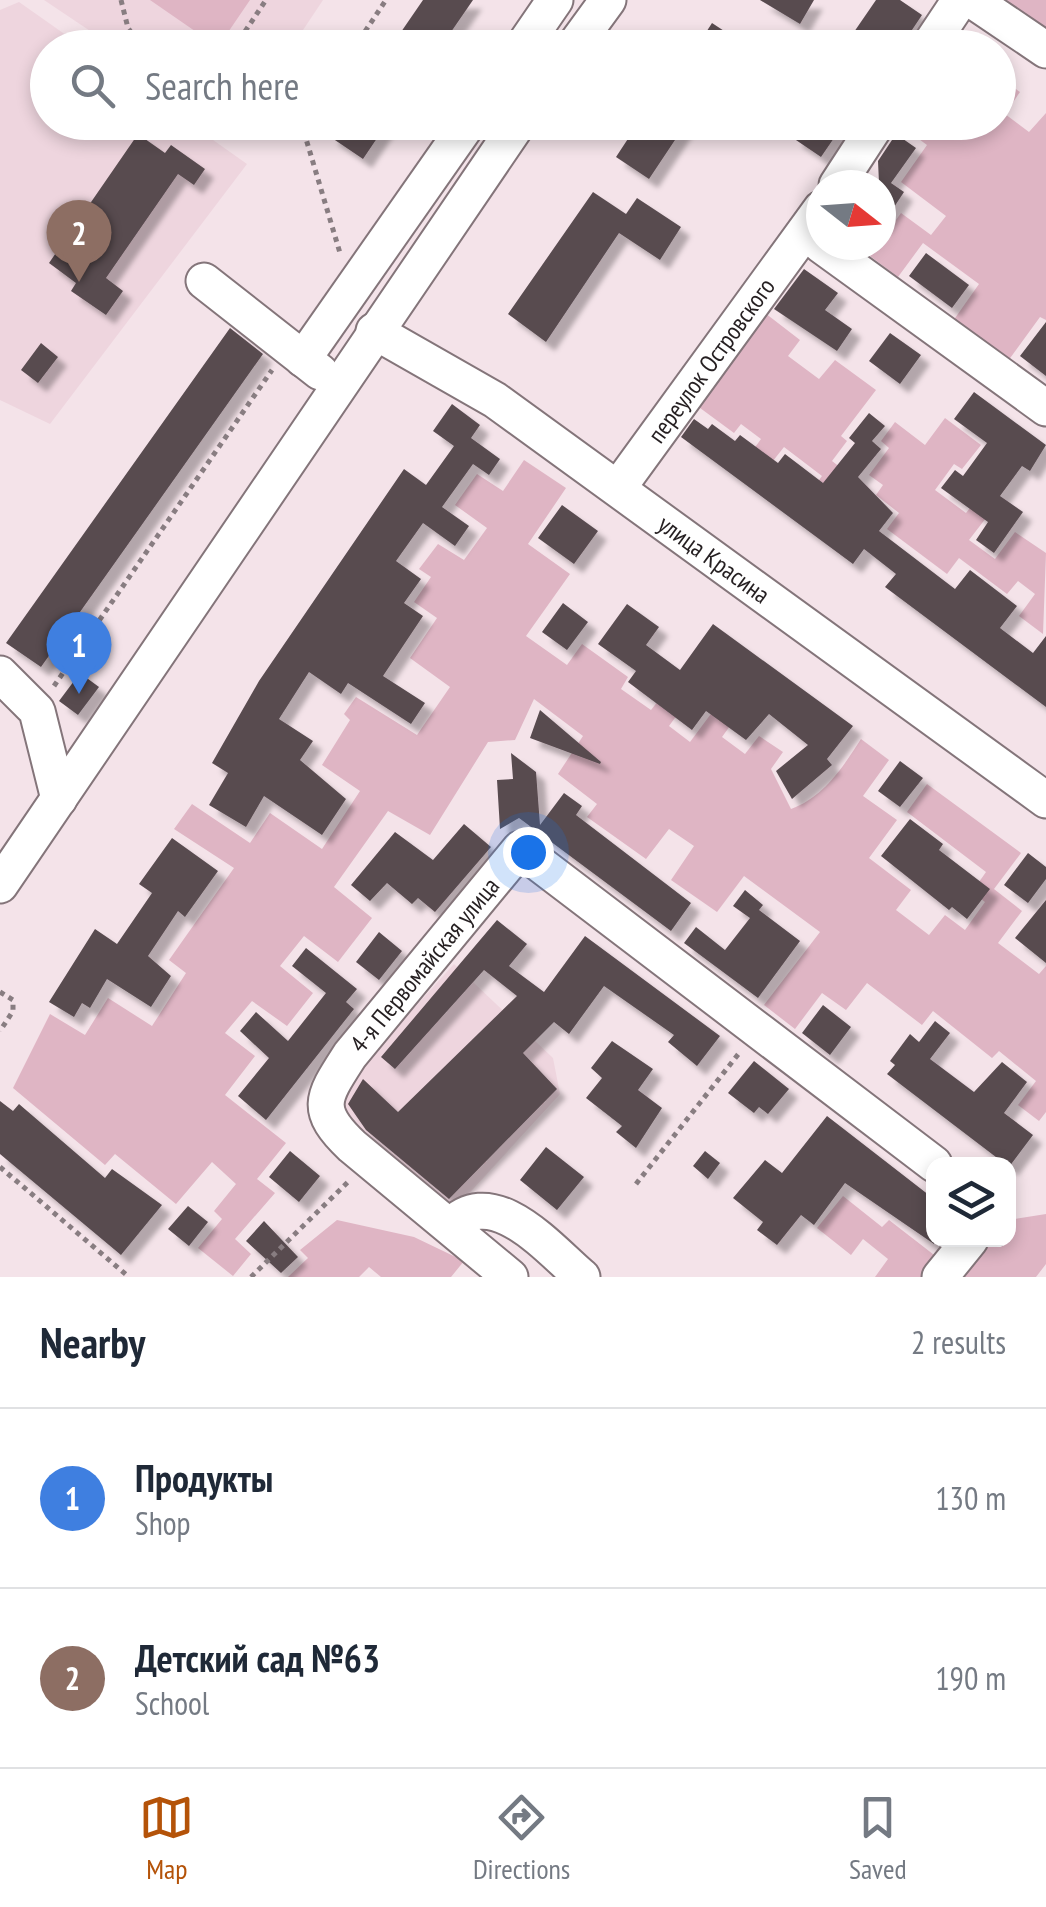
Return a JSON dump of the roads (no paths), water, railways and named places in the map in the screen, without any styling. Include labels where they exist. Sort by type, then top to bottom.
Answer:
[{"type":"street","points":[[534,30],[555,0]]},
{"type":"street","points":[[586,30],[608,0]]},
{"type":"street","points":[[940,30],[960,0]]},
{"type":"street","points":[[972,0],[1046,50]]},
{"type":"street","points":[[295,353],[351,290],[456,140]]},
{"type":"street","points":[[0,886],[507,140]]},
{"type":"street","points":[[847,170],[866,140]]},
{"type":"street","name":"переулок Островского","points":[[618,488],[806,247]]},
{"type":"street","name":"переулок Островского","points":[[852,260],[1046,408]]},
{"type":"street","points":[[204,282],[338,384]]},
{"type":"street","name":"улица Красина","points":[[374,331],[495,400],[1046,800]]},
{"type":"street","points":[[0,674],[37,711],[59,799]]},
{"type":"street","name":"4-я Первомайская улица","points":[[510,1277],[329,1124],[324,1105],[327,1091],[350,1055],[520,850],[926,1158]]},
{"type":"street","points":[[451,1226],[459,1218],[480,1212],[505,1213],[582,1277]]},
{"type":"street","points":[[940,1277],[964,1247]]},
{"type":"place","name":"Детский сад №63","points":[[79,282]]},
{"type":"place","name":"Продукты","points":[[79,694]]}]
